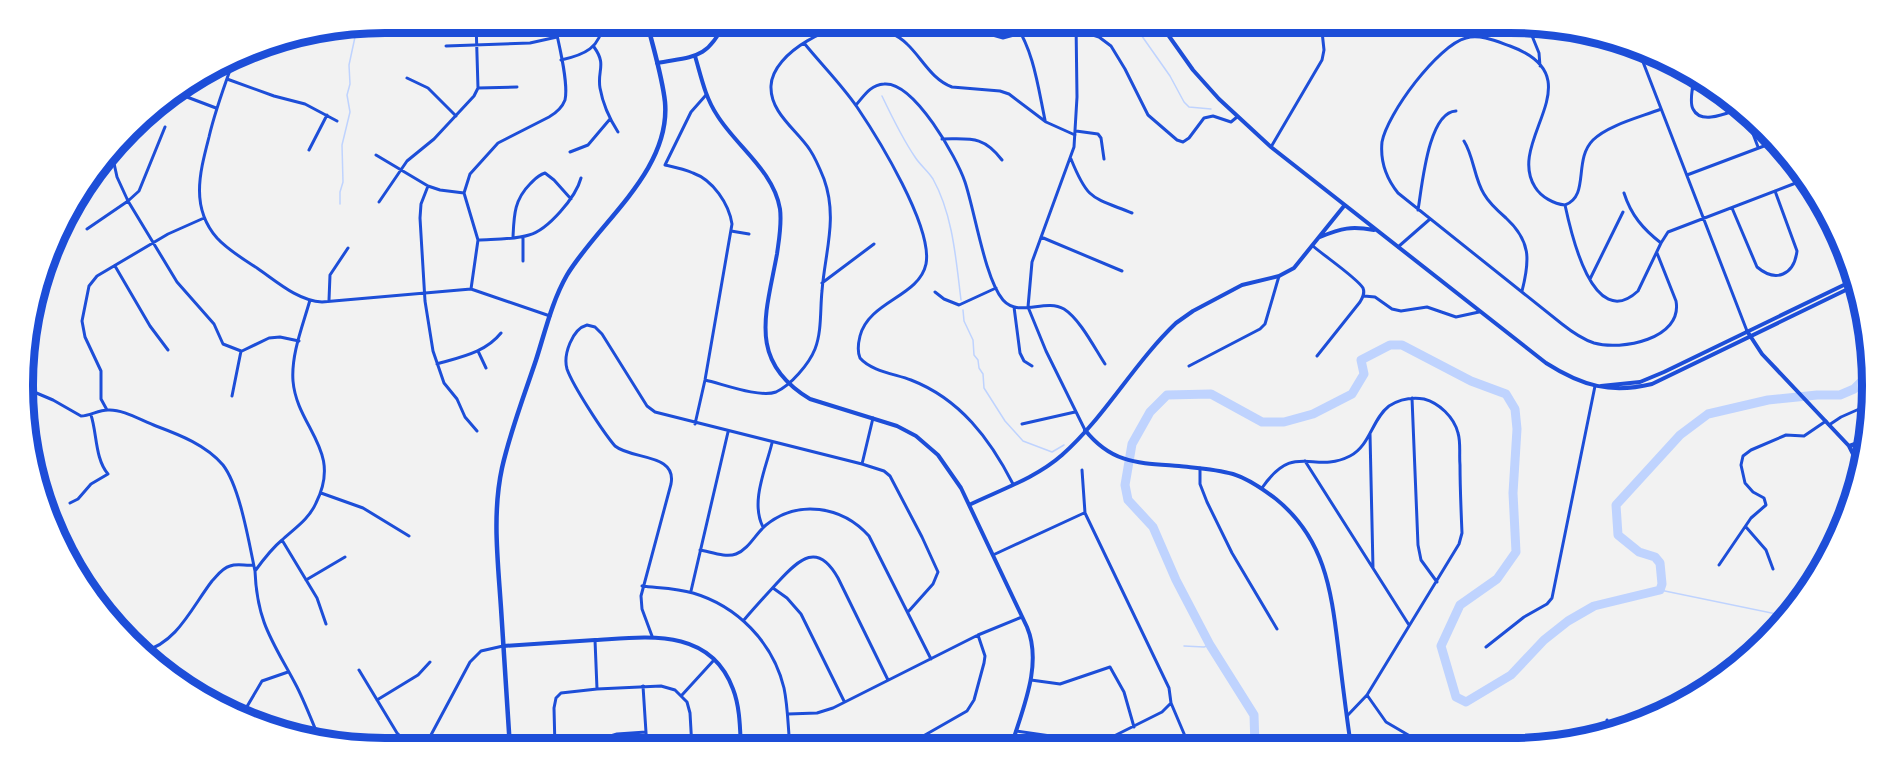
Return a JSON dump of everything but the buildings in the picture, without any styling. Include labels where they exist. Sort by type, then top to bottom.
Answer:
[{"type":"main road","points":[[509,738],[496,542],[497,499],[502,468],[550,316],[568,275],[641,178],[658,147],[665,104],[650,33]]},
{"type":"street","points":[[379,202],[400,169],[471,101],[478,88],[476,33]]},
{"type":"street","points":[[471,289],[477,240],[464,193],[467,182],[474,169],[498,143],[549,117],[560,108],[566,93],[556,33]]},
{"type":"street","points":[[561,60],[578,57],[594,47],[601,33]]},
{"type":"street","points":[[657,63],[695,56],[711,47],[719,33]]},
{"type":"street","points":[[705,380],[766,394],[774,392],[788,383],[810,358],[816,346],[822,283],[831,234],[829,195],[811,152],[781,115],[771,91],[772,77],[776,70],[804,43],[820,33]]},
{"type":"street","points":[[891,33],[907,43],[935,77],[945,84],[952,87],[1000,91],[1009,94],[1046,122],[1075,133],[1098,134],[1101,138],[1104,159]]},
{"type":"street","points":[[986,33],[1003,38],[1022,33],[1030,51],[1046,122]]},
{"type":"street","points":[[1077,33],[1075,133],[1070,158],[1030,274],[1028,307],[1041,341],[1075,412],[1085,430],[1098,445],[1122,460],[1200,468],[1232,474],[1262,488],[1295,516],[1321,558],[1333,608],[1350,738]]},
{"type":"street","points":[[1087,33],[1100,37],[1111,46],[1148,115],[1177,140],[1183,142],[1189,138],[1204,118],[1213,116],[1231,122],[1237,117]]},
{"type":"street","points":[[1167,33],[1193,70],[1237,117],[1271,147],[1479,312],[1565,375],[1597,386],[1621,389],[1652,384],[1848,289]]},
{"type":"street","points":[[1271,147],[1322,60],[1324,51],[1322,33]]},
{"type":"street","points":[[1531,34],[1539,53],[1540,66]]},
{"type":"street","points":[[1656,253],[1676,301],[1676,317],[1672,324],[1663,332],[1636,343],[1619,346],[1585,339],[1562,324],[1418,210],[1390,183],[1382,162],[1382,148],[1384,133],[1393,115],[1429,66],[1454,42],[1475,37],[1487,38],[1514,47],[1531,57],[1540,66],[1547,80],[1549,93],[1547,106],[1530,151],[1528,172],[1538,192],[1558,204],[1565,205],[1576,198],[1582,160],[1592,141],[1611,128],[1661,109]]},
{"type":"street","points":[[446,46],[530,43],[557,38]]},
{"type":"street","points":[[804,43],[856,105],[912,202],[925,242],[927,258],[922,274],[914,284],[866,321],[860,334],[858,355],[864,362],[918,383],[955,405],[986,438],[1013,484]]},
{"type":"street","points":[[594,47],[601,58],[600,89],[604,106],[618,132]]},
{"type":"street","points":[[695,56],[706,95],[730,133],[765,175],[772,186],[779,206],[780,231],[764,332],[772,361],[788,383],[798,392],[816,402],[906,430],[927,444],[950,472],[969,505],[1030,633],[1031,680],[1014,738]]},
{"type":"street","points":[[1642,59],[1750,337],[1762,354],[1849,446],[1854,457]]},
{"type":"street","points":[[230,69],[216,108],[200,173],[199,196],[204,218],[217,238],[234,253],[290,290],[310,300],[328,301],[471,289],[550,316]]},
{"type":"street","points":[[227,78],[268,94],[305,104],[337,121]]},
{"type":"street","points":[[408,78],[428,88],[456,116]]},
{"type":"street","points":[[856,105],[866,93],[876,86],[890,84],[911,97],[942,139],[965,181],[996,288],[1004,300],[1014,307],[1051,305],[1065,310],[1076,321],[1105,364]]},
{"type":"street","points":[[1694,85],[1691,103],[1698,116],[1709,117],[1731,112]]},
{"type":"street","points":[[478,88],[517,87]]},
{"type":"street","points":[[1693,89],[1698,87]]},
{"type":"street","points":[[695,424],[731,231],[730,212],[707,182],[693,173],[665,165],[691,112],[706,95]]},
{"type":"street","points":[[184,96],[216,108]]},
{"type":"street","points":[[1418,210],[1431,141],[1444,115],[1456,111]]},
{"type":"street","points":[[309,150],[327,115]]},
{"type":"street","points":[[570,152],[588,145],[610,119]]},
{"type":"street","points":[[87,229],[128,201],[141,187],[165,127]]},
{"type":"street","points":[[1750,128],[1758,148]]},
{"type":"street","points":[[942,139],[980,140],[994,149],[1002,160]]},
{"type":"street","points":[[1464,141],[1471,151],[1484,193],[1523,236],[1527,255],[1522,291]]},
{"type":"street","points":[[1688,176],[1767,144]]},
{"type":"street","points":[[376,155],[428,186],[464,193]]},
{"type":"street","points":[[1070,158],[1083,186],[1090,195],[1132,213]]},
{"type":"street","points":[[114,161],[117,177],[128,201],[179,286],[217,329],[225,345],[241,351],[269,338],[280,337],[299,341]]},
{"type":"street","points":[[513,237],[517,200],[541,174],[545,173],[551,177],[571,199]]},
{"type":"street","points":[[477,240],[522,237],[533,234],[571,199],[581,178]]},
{"type":"street","points":[[1565,205],[1571,230],[1590,279],[1605,299],[1617,301],[1638,291],[1668,232],[1797,182]]},
{"type":"street","points":[[428,186],[421,207],[424,292],[428,328],[436,364],[444,383],[458,399],[465,417],[477,431]]},
{"type":"street","points":[[1732,208],[1757,267],[1764,273],[1779,276],[1791,268],[1796,260],[1797,251],[1775,191]]},
{"type":"street","points":[[1624,193],[1642,227],[1661,243]]},
{"type":"street","points":[[969,505],[1052,463],[1085,430],[1165,335],[1184,316],[1242,285],[1279,276],[1294,268],[1344,206]]},
{"type":"street","points":[[1590,279],[1623,212]]},
{"type":"street","points":[[107,410],[101,399],[101,370],[85,337],[82,321],[89,286],[97,276],[184,226],[204,218]]},
{"type":"street","points":[[1398,248],[1430,219]]},
{"type":"street","points":[[1320,237],[1348,227],[1375,230]]},
{"type":"street","points":[[731,231],[749,234]]},
{"type":"street","points":[[522,237],[523,261]]},
{"type":"street","points":[[1041,237],[1122,271]]},
{"type":"street","points":[[822,283],[874,244]]},
{"type":"street","points":[[1313,246],[1358,282],[1364,291],[1364,296],[1317,357]]},
{"type":"street","points":[[328,301],[330,275],[348,248]]},
{"type":"street","points":[[115,266],[150,326],[168,350]]},
{"type":"street","points":[[1189,366],[1260,329],[1265,324],[1279,276]]},
{"type":"street","points":[[1597,386],[1640,382],[1847,284]]},
{"type":"street","points":[[935,292],[955,304],[964,304],[996,288]]},
{"type":"street","points":[[1364,296],[1375,297],[1392,309],[1401,311],[1427,308],[1456,317],[1479,312]]},
{"type":"street","points":[[255,571],[267,554],[306,519],[321,493],[324,477],[321,450],[299,407],[294,389],[293,369],[310,300]]},
{"type":"street","points":[[1014,307],[1020,352],[1024,361],[1032,366]]},
{"type":"street","points":[[652,636],[642,609],[642,586],[671,484],[671,472],[666,465],[622,452],[608,437],[568,371],[567,351],[579,328],[587,325],[598,329],[650,410],[695,424],[884,471],[892,479],[938,572],[936,579],[908,612]]},
{"type":"street","points":[[436,364],[478,351],[494,341],[501,333]]},
{"type":"street","points":[[232,396],[241,351]]},
{"type":"street","points":[[478,351],[486,368]]},
{"type":"street","points":[[1486,647],[1528,614],[1547,604],[1552,598],[1597,386]]},
{"type":"street","points":[[33,392],[78,415],[91,415],[107,410],[121,413],[187,439],[224,466],[230,478],[247,537],[264,625],[316,731]]},
{"type":"street","points":[[1412,398],[1418,545],[1421,560],[1437,582]]},
{"type":"street","points":[[1262,488],[1272,474],[1281,466],[1291,462],[1333,462],[1349,457],[1359,449],[1376,420],[1388,407],[1400,400],[1412,398],[1430,401],[1447,412],[1458,431],[1461,539],[1367,695],[1347,716]]},
{"type":"street","points":[[1719,566],[1751,518],[1766,505],[1762,496],[1753,492],[1745,483],[1741,465],[1743,456],[1781,436],[1804,436],[1861,408]]},
{"type":"street","points":[[1022,424],[1075,412]]},
{"type":"street","points":[[70,503],[78,499],[91,484],[108,474],[97,447],[91,415]]},
{"type":"street","points":[[862,464],[873,418]]},
{"type":"street","points":[[691,592],[728,432]]},
{"type":"street","points":[[1370,433],[1373,570]]},
{"type":"street","points":[[763,527],[758,513],[758,500],[772,443]]},
{"type":"street","points":[[1849,446],[1857,443]]},
{"type":"street","points":[[1305,461],[1409,625]]},
{"type":"street","points":[[1200,468],[1202,490],[1221,533],[1277,629]]},
{"type":"street","points":[[1082,470],[1085,513],[1169,688],[1171,703],[1185,738]]},
{"type":"street","points":[[321,493],[363,508],[409,536]]},
{"type":"street","points":[[700,549],[735,555],[763,527],[778,517],[800,510],[826,510],[844,516],[862,528],[869,536],[931,659]]},
{"type":"street","points":[[993,555],[1085,513]]},
{"type":"street","points":[[1746,527],[1766,550],[1773,569]]},
{"type":"street","points":[[282,540],[317,598],[326,624]]},
{"type":"street","points":[[306,580],[345,556]]},
{"type":"street","points":[[744,621],[801,560],[815,556],[826,561],[838,578],[888,680]]},
{"type":"street","points":[[151,649],[172,637],[201,595],[225,568],[232,565],[253,565]]},
{"type":"street","points":[[642,586],[691,592],[718,603],[744,621],[763,642],[774,660],[784,689],[789,738]]},
{"type":"street","points":[[773,588],[797,608],[844,701]]},
{"type":"street","points":[[788,714],[817,712],[844,701],[978,635],[1022,617]]},
{"type":"street","points":[[920,738],[967,711],[972,705],[985,656],[978,635]]},
{"type":"street","points":[[429,738],[470,662],[483,650],[504,646],[652,636],[683,641],[697,647],[722,669],[733,688],[738,708],[740,738]]},
{"type":"street","points":[[595,640],[597,689]]},
{"type":"street","points":[[681,696],[714,660]]},
{"type":"street","points":[[377,700],[418,675],[430,662]]},
{"type":"street","points":[[1031,680],[1060,684],[1109,666],[1124,692],[1134,727]]},
{"type":"street","points":[[359,670],[402,738]]},
{"type":"street","points":[[246,709],[262,681],[288,672]]},
{"type":"street","points":[[643,686],[646,738]]},
{"type":"street","points":[[555,738],[556,698],[565,692],[643,686],[666,686],[681,696],[689,707],[691,738]]},
{"type":"street","points":[[1367,695],[1386,722],[1412,738]]},
{"type":"street","points":[[1106,738],[1134,727],[1162,712],[1171,703]]},
{"type":"street","points":[[1016,731],[1064,738]]},
{"type":"street","points":[[604,738],[610,735],[646,732]]},
{"type":"waterway","points":[[1140,33],[1170,76],[1184,102],[1189,107],[1211,109]]},
{"type":"waterway","points":[[340,204],[343,182],[342,145],[350,112],[347,95],[354,35]]},
{"type":"waterway","points":[[882,96],[906,142],[933,179],[940,193],[953,238],[961,300]]},
{"type":"waterway","points":[[963,310],[964,321],[973,340],[974,355],[983,374],[984,388],[1005,421],[1023,441],[1052,452],[1064,445]]},
{"type":"waterway","points":[[1255,738],[1254,715],[1210,645],[1176,580],[1153,527],[1128,500],[1125,485],[1132,444],[1150,412],[1167,395],[1211,394],[1262,422],[1284,422],[1313,414],[1352,394],[1364,374],[1361,360],[1390,345],[1402,345],[1471,381],[1506,394],[1515,409],[1517,429],[1513,493],[1516,552],[1497,579],[1460,605],[1441,646],[1456,697],[1466,702],[1511,675],[1544,640],[1568,621],[1594,606],[1660,590],[1662,584],[1660,563],[1655,557],[1639,552],[1618,535],[1616,505],[1680,435],[1708,414],[1768,400],[1840,395],[1854,389],[1862,381]]},
{"type":"waterway","points":[[1660,590],[1778,614]]},
{"type":"waterway","points":[[1184,646],[1210,645]]}]
